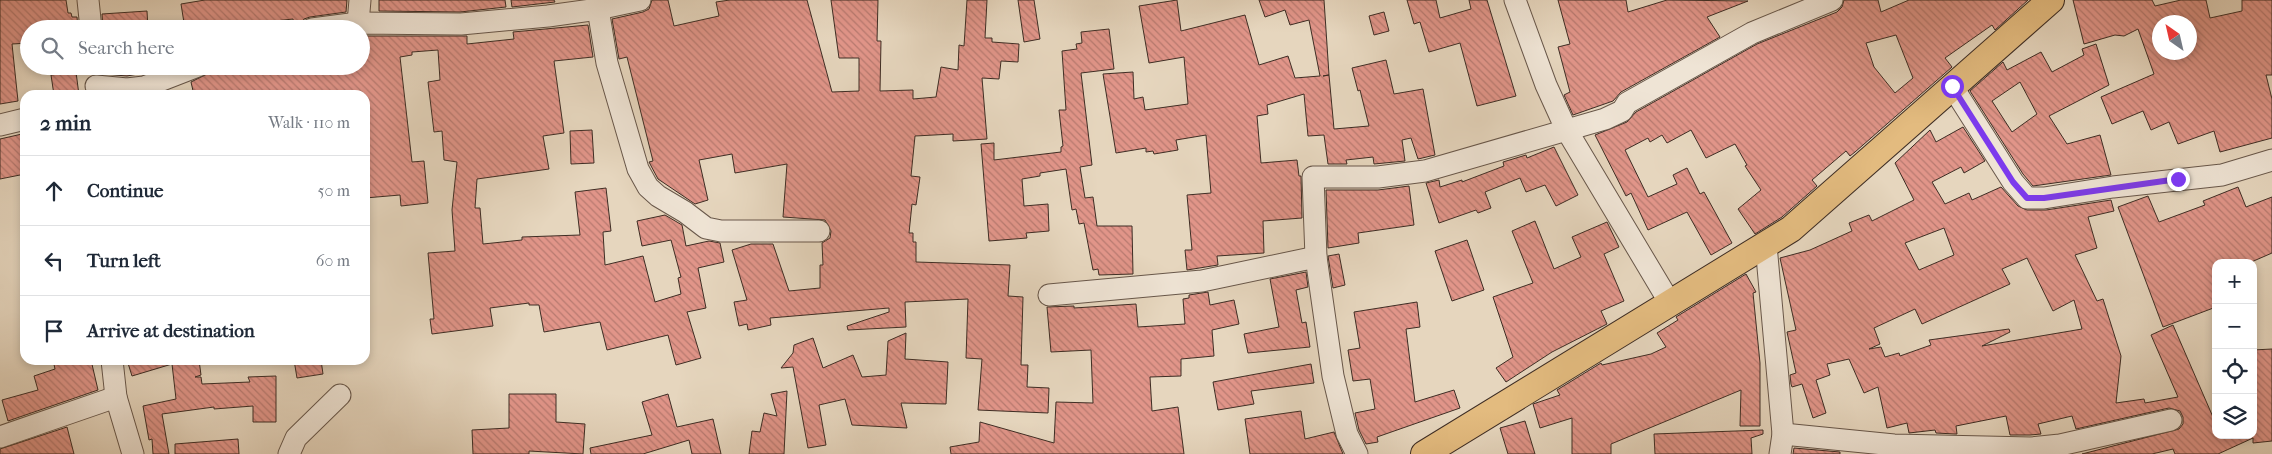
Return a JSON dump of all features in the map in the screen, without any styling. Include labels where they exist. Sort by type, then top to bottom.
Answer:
[{"type":"main road","points":[[1424,454],[1791,229],[2051,0]]},
{"type":"street","points":[[88,0],[90,20]]},
{"type":"street","points":[[358,20],[360,0]]},
{"type":"street","points":[[370,22],[461,24],[548,8],[598,9],[640,0]]},
{"type":"street","points":[[1515,0],[1546,85],[1566,129],[1670,303]]},
{"type":"street","points":[[1357,454],[1347,434],[1333,376],[1316,257],[1313,177],[1378,177],[1425,171],[1605,119],[1622,112],[1627,103],[1736,41],[1783,19],[1832,0]]},
{"type":"street","points":[[598,9],[607,63],[638,170],[648,188],[706,228],[721,230],[819,230]]},
{"type":"street","points":[[96,82],[127,89],[144,87],[175,75]]},
{"type":"street","points":[[1952,86],[2013,182],[2027,198],[2044,198],[2113,187],[2222,175],[2272,160]]},
{"type":"street","points":[[0,125],[20,120]]},
{"type":"street","points":[[1766,244],[1782,444],[2061,449],[2171,420]]},
{"type":"street","points":[[1049,295],[1202,281],[1316,257]]},
{"type":"street","points":[[113,365],[116,397],[132,454]]},
{"type":"street","points":[[289,454],[296,438],[340,394]]},
{"type":"street","points":[[0,437],[116,397]]},
{"type":"building","points":[[0,0],[66,0],[68,13],[71,13],[72,17],[77,17],[77,20],[20,20],[20,44],[12,44],[18,101],[0,104]]},
{"type":"building","points":[[205,0],[347,0],[346,12],[310,17],[304,20],[184,20],[181,4]]},
{"type":"building","points":[[379,0],[505,0],[506,7],[460,12],[379,11]]},
{"type":"building","points":[[511,0],[554,0],[555,2],[512,7]]},
{"type":"building","points":[[652,0],[668,0],[674,26],[719,16],[716,2],[730,0],[807,0],[832,92],[859,91],[859,58],[839,58],[831,0],[878,0],[877,41],[881,41],[880,91],[913,90],[913,99],[936,97],[941,67],[958,70],[959,45],[964,46],[967,0],[987,0],[985,38],[992,38],[992,42],[1019,44],[1018,62],[1001,61],[999,79],[982,78],[987,139],[953,141],[953,134],[915,136],[911,176],[920,177],[916,205],[912,204],[909,233],[913,233],[913,242],[916,242],[916,262],[1010,265],[1008,296],[1023,297],[1021,365],[1028,365],[1027,387],[1049,388],[1048,413],[978,410],[982,359],[966,358],[968,299],[905,302],[906,327],[848,330],[847,326],[889,312],[889,308],[770,318],[771,325],[748,330],[747,324],[739,326],[734,302],[747,300],[732,250],[751,244],[773,244],[789,291],[820,288],[820,265],[823,265],[822,243],[830,238],[831,231],[825,220],[783,217],[787,164],[735,173],[732,154],[699,160],[708,200],[695,204],[658,179],[649,162],[653,161],[627,57],[619,59],[612,19],[643,12],[649,9]]},
{"type":"building","points":[[1018,0],[1034,0],[1040,39],[1024,42]]},
{"type":"building","points":[[1177,0],[1181,31],[1245,15],[1259,65],[1288,56],[1295,78],[1320,76],[1309,20],[1290,25],[1285,10],[1265,17],[1259,0],[1324,0],[1334,129],[1369,126],[1352,68],[1386,60],[1394,94],[1423,89],[1435,155],[1418,159],[1411,138],[1402,140],[1405,161],[1374,164],[1373,157],[1346,160],[1347,164],[1328,164],[1324,135],[1308,136],[1304,94],[1267,105],[1268,114],[1257,116],[1261,163],[1297,160],[1299,176],[1301,176],[1302,218],[1263,221],[1264,253],[1217,256],[1218,265],[1187,270],[1185,250],[1192,250],[1187,195],[1211,193],[1206,135],[1176,140],[1178,150],[1154,154],[1153,151],[1146,152],[1146,148],[1116,153],[1103,74],[1133,72],[1134,99],[1143,97],[1145,110],[1188,104],[1184,57],[1149,63],[1139,6]]},
{"type":"building","points":[[1407,0],[1436,0],[1440,18],[1471,9],[1469,0],[1487,0],[1516,96],[1477,106],[1460,43],[1429,52],[1420,22],[1414,24]]},
{"type":"building","points":[[1558,0],[1626,0],[1628,12],[1667,0],[1748,1],[1707,17],[1720,37],[1621,92],[1613,101],[1573,115],[1564,95],[1570,92],[1558,47],[1570,44]]},
{"type":"building","points":[[1844,0],[1878,0],[1881,12],[1909,0],[2028,0],[1995,30],[1992,25],[1945,58],[1952,67],[1855,152],[1850,156],[1846,151],[1812,180],[1817,186],[1782,217],[1755,234],[1738,209],[1761,190],[1745,166],[1747,165],[1735,144],[1706,158],[1691,130],[1667,143],[1662,135],[1650,142],[1648,138],[1625,150],[1648,197],[1677,184],[1673,175],[1687,168],[1700,194],[1704,192],[1732,243],[1711,255],[1687,212],[1648,230],[1631,193],[1626,196],[1595,135],[1627,122],[1636,112],[1757,44],[1837,12],[1842,7]],"holes":[[[1896,35],[1913,78],[1895,93],[1874,67],[1866,43]]]},
{"type":"building","points":[[2073,0],[2152,0],[2155,6],[2181,0],[2206,0],[2210,18],[2242,11],[2242,0],[2272,0],[2272,75],[2266,75],[2272,99],[2272,138],[2220,152],[2214,131],[2178,144],[2169,122],[2151,130],[2143,111],[2112,124],[2101,97],[2154,74],[2138,29],[2124,36],[2115,35],[2084,44]]},
{"type":"building","points":[[147,11],[148,20],[102,20],[102,14]]},
{"type":"building","points":[[1384,12],[1389,31],[1374,35],[1369,16]]},
{"type":"building","points":[[588,25],[593,57],[554,61],[564,133],[543,136],[549,169],[477,179],[475,208],[480,208],[483,244],[522,240],[522,237],[580,235],[575,192],[606,188],[611,231],[603,232],[605,265],[643,256],[655,302],[681,294],[678,278],[681,277],[671,240],[642,246],[637,221],[665,215],[682,225],[686,246],[709,241],[720,243],[724,262],[698,268],[706,308],[687,312],[701,358],[676,365],[668,335],[607,350],[600,322],[544,332],[539,305],[529,305],[529,303],[490,308],[493,326],[432,334],[430,319],[434,319],[428,253],[455,251],[452,210],[457,162],[444,160],[442,131],[434,132],[428,82],[440,80],[438,50],[412,52],[412,55],[400,57],[412,162],[424,161],[428,203],[401,206],[400,195],[370,198],[370,90],[193,90],[191,82],[205,75],[370,75],[370,36],[467,36],[467,44],[514,39],[513,32]]},
{"type":"building","points":[[1109,29],[1114,69],[1081,73],[1092,165],[1080,167],[1085,198],[1093,197],[1097,226],[1132,226],[1133,274],[1099,275],[1098,269],[1093,270],[1084,223],[1079,224],[1076,209],[1072,210],[1066,169],[1040,173],[1040,176],[1022,179],[1024,206],[1048,204],[1049,231],[1026,233],[1027,238],[989,241],[981,144],[994,143],[994,160],[1061,152],[1061,147],[1063,146],[1059,110],[1066,110],[1062,51],[1077,49],[1076,44],[1082,43],[1081,32]]},
{"type":"building","points":[[2096,44],[2109,85],[2049,116],[2067,144],[2100,135],[2111,175],[2033,186],[2023,174],[1970,91],[2003,62],[2007,70],[2041,52],[2052,72],[2084,55],[2082,49]],"holes":[[[2020,82],[2037,114],[2012,132],[1992,101]]]},
{"type":"building","points":[[51,75],[76,75],[78,90],[53,90]]},
{"type":"building","points":[[1963,127],[1985,161],[1964,173],[1961,167],[1932,182],[1945,204],[1969,193],[1972,200],[2001,187],[2018,206],[2027,210],[2046,210],[2111,200],[2114,211],[2088,217],[2097,248],[2075,255],[2097,301],[2103,299],[2121,356],[2116,403],[2144,399],[2145,403],[2178,397],[2151,335],[2173,325],[2212,415],[2212,439],[2251,439],[2218,454],[2175,454],[2173,449],[2152,454],[2082,454],[2179,429],[2183,424],[2183,417],[2180,411],[2169,408],[2076,429],[2072,416],[2038,424],[2041,434],[2010,435],[2006,416],[1956,426],[1957,434],[1936,433],[1935,430],[1909,433],[1907,423],[1887,428],[1878,387],[1864,393],[1849,359],[1827,364],[1830,375],[1816,380],[1826,413],[1813,418],[1802,384],[1792,387],[1791,384],[1790,375],[1796,373],[1787,332],[1796,330],[1780,258],[1810,250],[1852,231],[1849,223],[1869,215],[1872,221],[1914,200],[1895,163],[1930,130],[1936,142]],"holes":[[[1944,228],[1954,255],[1919,270],[1905,243]],[[2027,258],[2053,311],[2074,300],[2082,329],[1982,346],[2010,332],[2009,329],[1929,340],[1931,345],[1900,356],[1899,353],[1885,357],[1881,347],[1869,349],[1880,344],[1874,328],[1915,309],[1922,324],[2010,284],[2002,269]]]},
{"type":"building","points":[[592,130],[594,163],[571,164],[570,131]]},
{"type":"building","points":[[20,134],[20,175],[0,179],[0,139]]},
{"type":"building","points":[[1554,147],[1578,195],[1556,206],[1545,185],[1526,192],[1520,178],[1485,192],[1491,208],[1478,213],[1476,210],[1439,223],[1426,183],[1439,180],[1440,187],[1462,180],[1462,182],[1504,166],[1503,162],[1526,155],[1527,158]]},
{"type":"building","points":[[1409,186],[1414,225],[1358,233],[1359,243],[1328,248],[1326,190],[1378,190]]},
{"type":"building","points":[[2238,187],[2246,207],[2272,197],[2272,253],[2257,260],[2212,259],[2212,309],[2163,327],[2118,207],[2148,196],[2159,222],[2205,205],[2203,201]]},
{"type":"building","points":[[1535,221],[1554,269],[1581,257],[1572,237],[1607,222],[1619,247],[1604,254],[1624,301],[1601,311],[1607,324],[1552,352],[1506,382],[1496,368],[1513,357],[1493,297],[1533,283],[1512,231]]},
{"type":"building","points":[[1467,240],[1484,290],[1452,301],[1435,251]]},
{"type":"building","points":[[1339,254],[1345,285],[1333,288],[1328,256]]},
{"type":"building","points":[[1306,272],[1308,287],[1296,290],[1302,323],[1306,322],[1310,347],[1248,353],[1244,334],[1279,327],[1270,279]]},
{"type":"building","points":[[1746,274],[1756,292],[1753,293],[1760,363],[1760,426],[1740,426],[1741,390],[1611,444],[1611,454],[1572,454],[1572,418],[1540,428],[1533,404],[1560,395],[1557,390],[1601,363],[1602,365],[1651,354],[1666,347],[1657,333],[1678,320],[1676,317]]},
{"type":"building","points":[[1208,292],[1210,305],[1234,300],[1239,324],[1212,330],[1214,356],[1181,359],[1181,376],[1150,377],[1152,411],[1178,407],[1184,454],[951,454],[950,447],[979,442],[980,422],[1054,443],[1056,402],[1093,403],[1091,350],[1051,352],[1047,307],[1074,306],[1074,308],[1136,304],[1138,327],[1185,324],[1183,299],[1189,298],[1189,295]]},
{"type":"building","points":[[1417,302],[1420,327],[1406,329],[1415,402],[1454,390],[1460,408],[1377,437],[1378,442],[1366,444],[1359,430],[1355,413],[1375,409],[1370,379],[1353,381],[1348,350],[1360,348],[1354,312]]},
{"type":"building","points":[[906,333],[905,359],[948,362],[946,404],[901,403],[907,428],[852,425],[845,399],[819,405],[826,445],[808,448],[793,367],[781,368],[793,353],[794,345],[813,338],[823,368],[853,355],[862,377],[886,375],[888,341]]},
{"type":"building","points":[[2272,349],[2272,441],[2253,443],[2253,439],[2257,439],[2257,350]]},
{"type":"building","points":[[1311,364],[1314,383],[1251,391],[1254,404],[1218,410],[1213,382]]},
{"type":"building","points":[[54,365],[92,365],[98,390],[8,421],[2,400],[38,390],[34,376],[55,369]]},
{"type":"building","points":[[129,365],[169,365],[132,376]]},
{"type":"building","points":[[172,365],[200,365],[201,375],[195,377],[201,377],[202,384],[250,382],[248,377],[276,376],[276,422],[253,422],[253,406],[214,409],[214,407],[162,414],[169,454],[153,454],[152,439],[149,440],[143,406],[176,399]]},
{"type":"building","points":[[295,365],[322,365],[323,374],[297,378]]},
{"type":"building","points":[[787,391],[784,454],[749,454],[752,431],[760,432],[764,413],[777,416],[771,394]]},
{"type":"building","points":[[509,394],[556,394],[556,422],[585,424],[583,454],[529,451],[529,454],[473,454],[472,430],[509,428]]},
{"type":"building","points":[[668,394],[677,427],[713,419],[721,454],[692,454],[689,440],[643,454],[591,454],[590,448],[652,435],[642,402]]},
{"type":"building","points":[[1301,411],[1305,439],[1334,432],[1343,454],[1250,454],[1245,419]]},
{"type":"building","points":[[1525,421],[1535,454],[1508,454],[1500,428]]},
{"type":"building","points":[[67,427],[74,454],[0,454],[0,449]]},
{"type":"building","points":[[1763,430],[1763,434],[1751,438],[1752,454],[1655,454],[1654,434]]},
{"type":"building","points":[[238,439],[239,454],[175,454],[175,444]]},
{"type":"building","points":[[1794,448],[1840,452],[1840,454],[1793,454]]},
{"type":"route","points":[[1952,86],[2013,182],[2027,198],[2044,198],[2178,179]]}]
